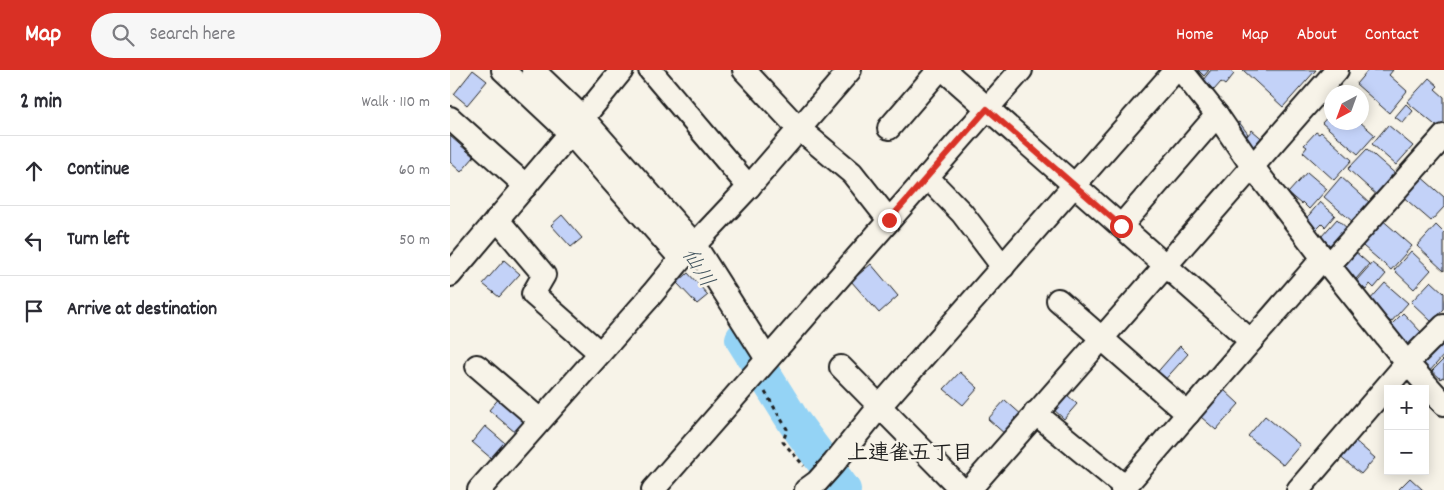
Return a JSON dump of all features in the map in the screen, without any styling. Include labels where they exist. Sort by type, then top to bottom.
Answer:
[{"type":"street","points":[[503,70],[576,126]]},
{"type":"street","points":[[533,70],[576,126],[688,251],[760,367]]},
{"type":"street","points":[[450,274],[622,70]]},
{"type":"street","points":[[650,70],[748,187]]},
{"type":"street","points":[[744,70],[798,128],[852,173],[889,220]]},
{"type":"street","points":[[479,490],[688,251],[748,187],[850,70]]},
{"type":"street","points":[[889,128],[939,70]]},
{"type":"street","points":[[944,70],[1251,341]]},
{"type":"street","points":[[653,490],[1021,70]]},
{"type":"street","points":[[811,486],[834,463],[880,406],[1075,186],[1174,70]]},
{"type":"street","points":[[1181,70],[1217,115],[1252,166],[1326,262],[1407,363],[1444,404]]},
{"type":"street","points":[[969,490],[1035,412],[1337,70]]},
{"type":"street","points":[[1121,226],[1217,115]]},
{"type":"street","points":[[450,118],[526,186]]},
{"type":"street","points":[[1035,412],[1124,489],[1251,341],[1444,136]]},
{"type":"street","points":[[927,177],[962,213],[1003,267]]},
{"type":"street","points":[[497,219],[544,275],[533,294],[600,353]]},
{"type":"street","points":[[1058,300],[1188,414]]},
{"type":"street","points":[[1298,490],[1407,363],[1444,326]]},
{"type":"street","points":[[477,366],[540,420]]},
{"type":"street","points":[[841,367],[962,490]]},
{"type":"path","points":[[760,367],[787,429],[783,442],[811,486]]},
{"type":"building","points":[[473,70],[487,81],[467,105],[454,94]]},
{"type":"building","points":[[1198,70],[1209,70],[1204,76]]},
{"type":"building","points":[[1211,70],[1229,70],[1234,74],[1225,85],[1221,82],[1214,90],[1203,80]]},
{"type":"building","points":[[1243,70],[1316,70],[1283,107]]},
{"type":"building","points":[[1368,70],[1393,70],[1389,75],[1407,91],[1389,113],[1369,95],[1369,85],[1356,84]]},
{"type":"building","points":[[1429,78],[1438,86],[1435,89],[1444,97],[1444,124],[1440,129],[1407,102]]},
{"type":"building","points":[[1406,104],[1413,111],[1403,123],[1395,117]]},
{"type":"building","points":[[1239,122],[1248,134],[1240,140],[1231,127]]},
{"type":"building","points":[[1388,125],[1413,146],[1396,165],[1372,144]]},
{"type":"building","points":[[1252,130],[1266,142],[1255,154],[1242,142]]},
{"type":"building","points":[[1330,130],[1369,130],[1375,135],[1358,154]]},
{"type":"building","points":[[1316,132],[1319,134],[1321,132],[1352,160],[1334,180],[1303,152],[1307,147],[1304,145]]},
{"type":"building","points":[[450,136],[474,157],[461,172],[450,162]]},
{"type":"building","points":[[1367,149],[1399,177],[1380,198],[1348,169]]},
{"type":"building","points":[[1307,172],[1327,189],[1309,209],[1288,193]]},
{"type":"building","points":[[1419,175],[1444,197],[1444,207],[1431,221],[1401,195]]},
{"type":"building","points":[[1341,177],[1370,203],[1353,222],[1324,197]]},
{"type":"building","points":[[1320,202],[1335,215],[1325,227],[1322,224],[1315,231],[1304,221]]},
{"type":"building","points":[[562,215],[582,238],[571,247],[551,225]]},
{"type":"building","points":[[1379,217],[1412,246],[1391,270],[1357,241]]},
{"type":"building","points":[[1337,219],[1349,230],[1333,248],[1321,237]]},
{"type":"building","points":[[1436,225],[1444,233],[1444,271],[1417,246]]},
{"type":"building","points":[[1352,249],[1369,264],[1356,279],[1339,264]]},
{"type":"building","points":[[1411,251],[1431,270],[1414,289],[1394,270]]},
{"type":"building","points":[[504,260],[520,274],[499,297],[483,284]]},
{"type":"building","points":[[1372,263],[1386,274],[1374,288],[1370,284],[1366,290],[1356,281]]},
{"type":"building","points":[[871,264],[898,296],[879,313],[851,281]]},
{"type":"building","points":[[688,273],[708,295],[697,304],[677,283]]},
{"type":"building","points":[[1431,281],[1444,293],[1444,309],[1432,322],[1411,302]]},
{"type":"building","points":[[1385,283],[1408,303],[1391,322],[1368,302]]},
{"type":"building","points":[[1403,313],[1422,333],[1411,352],[1388,328]]},
{"type":"building","points":[[1437,341],[1444,347],[1444,355],[1428,373],[1417,364]]},
{"type":"building","points":[[1180,346],[1188,354],[1162,383],[1154,376]]},
{"type":"building","points":[[1444,359],[1444,378],[1442,377],[1441,379],[1432,371]]},
{"type":"building","points":[[960,372],[978,388],[963,405],[944,389]]},
{"type":"building","points":[[1224,390],[1239,404],[1216,430],[1201,417]]},
{"type":"building","points":[[1065,393],[1077,404],[1064,419],[1052,408]]},
{"type":"building","points":[[501,396],[528,418],[516,433],[489,410]]},
{"type":"building","points":[[1005,400],[1023,416],[1006,435],[988,419]]},
{"type":"building","points":[[1265,416],[1300,445],[1283,465],[1248,436]]},
{"type":"building","points":[[485,426],[505,443],[492,459],[472,442]]},
{"type":"building","points":[[1353,439],[1375,458],[1361,474],[1339,456]]},
{"type":"building","points":[[1410,478],[1423,490],[1398,490]]},
{"type":"waterway","name":"仙川","points":[[742,339],[794,422],[844,490]]},
{"type":"district","name":"上連雀五丁目","points":[[910,452]]},
{"type":"route","points":[[889,220],[987,109],[1121,226]]}]
